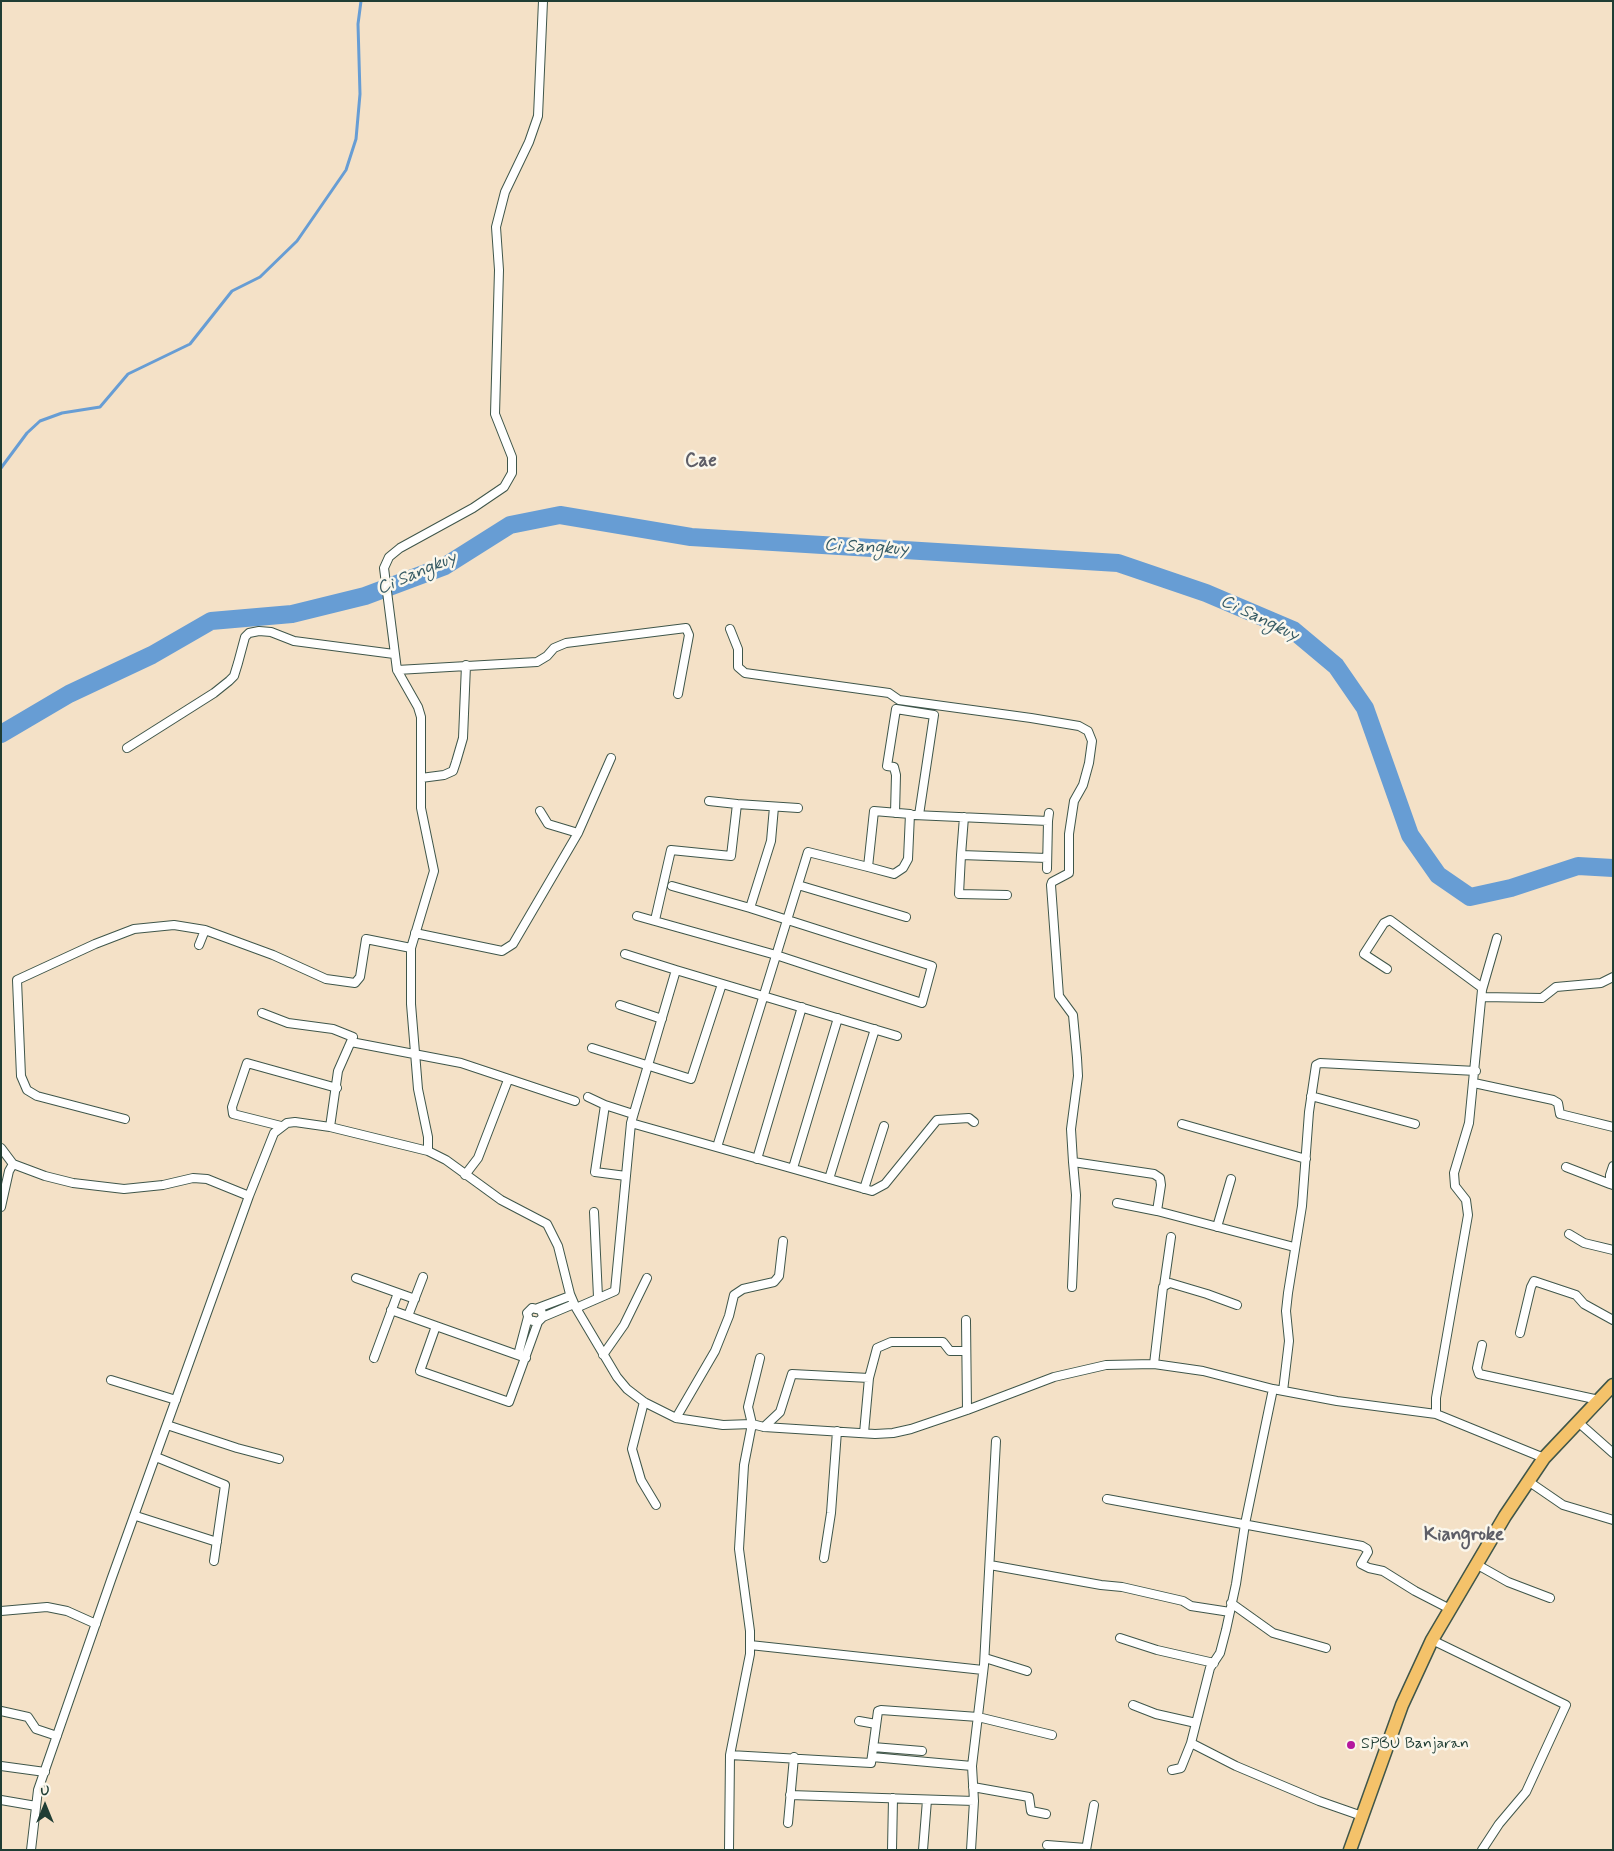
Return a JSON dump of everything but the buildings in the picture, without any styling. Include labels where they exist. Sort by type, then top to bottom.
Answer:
[{"type":"main road","points":[[1350,1850],[1402,1705],[1432,1640],[1476,1564],[1544,1458],[1613,1386]]},
{"type":"street","points":[[428,1151],[428,1137],[418,1089],[415,1054],[411,1004],[411,948],[434,871],[421,808],[421,717],[418,707],[397,670],[390,629],[384,568],[389,557],[400,548],[474,508],[504,487],[512,473],[512,457],[495,414],[499,270],[496,227],[505,192],[529,142],[538,116],[543,1]]},
{"type":"street","points":[[397,670],[537,662],[547,656],[554,648],[566,643],[686,628],[689,635],[678,694]]},
{"type":"street","points":[[730,629],[738,649],[738,667],[745,673],[885,692],[899,700],[1031,718],[1079,726],[1088,731],[1092,741],[1083,785],[1074,801],[1069,834],[1069,873],[1052,882],[1051,885],[1059,996],[1073,1015],[1078,1076],[1072,1129],[1076,1195],[1072,1288]]},
{"type":"street","points":[[127,748],[214,693],[229,681],[236,670],[245,637],[249,633],[259,631],[271,632],[294,641],[394,654]]},
{"type":"street","points":[[421,778],[444,775],[453,771],[463,738],[466,666]]},
{"type":"street","points":[[895,813],[896,775],[894,767],[887,766],[896,709],[934,714],[919,815]]},
{"type":"street","points":[[415,933],[502,951],[508,948],[527,924],[578,833],[612,758]]},
{"type":"street","points":[[709,801],[798,808]]},
{"type":"street","points":[[655,920],[670,850],[731,856],[737,804]]},
{"type":"street","points":[[750,908],[771,841],[774,807]]},
{"type":"street","points":[[540,811],[548,824],[578,833]]},
{"type":"street","points":[[868,867],[874,811],[1048,822]]},
{"type":"street","points":[[1047,869],[1049,812]]},
{"type":"street","points":[[717,1147],[808,852],[894,874],[903,868],[908,859],[910,814]]},
{"type":"street","points":[[964,817],[959,894],[1007,895]]},
{"type":"street","points":[[961,855],[1047,858]]},
{"type":"street","points":[[798,885],[906,917]]},
{"type":"street","points":[[637,916],[776,955],[922,1004],[932,966],[750,908],[672,886]]},
{"type":"street","points":[[1387,969],[1364,954],[1384,923],[1390,920],[1481,987],[1482,994]]},
{"type":"street","points":[[125,1119],[37,1096],[26,1090],[22,1076],[18,980],[88,947],[134,929],[174,925],[205,930],[273,955],[332,981],[355,983],[359,981],[366,939],[411,948]]},
{"type":"street","points":[[199,944],[205,930]]},
{"type":"street","points":[[1436,1414],[1436,1398],[1468,1215],[1466,1200],[1455,1186],[1454,1173],[1469,1123],[1476,1071],[1482,994],[1497,938]]},
{"type":"street","points":[[625,954],[897,1036]]},
{"type":"street","points":[[528,1317],[532,1322],[615,1291],[631,1123],[676,970]]},
{"type":"street","points":[[1482,994],[1542,998],[1556,987],[1601,983],[1613,977]]},
{"type":"street","points":[[592,1048],[691,1078],[722,984]]},
{"type":"street","points":[[620,1005],[662,1019]]},
{"type":"street","points":[[757,1158],[802,1007]]},
{"type":"street","points":[[262,1013],[292,1024],[333,1030],[352,1036],[352,1042],[340,1063],[337,1088],[331,1107],[330,1127]]},
{"type":"street","points":[[792,1168],[838,1018]]},
{"type":"street","points":[[829,1179],[875,1029]]},
{"type":"street","points":[[352,1042],[461,1063],[575,1101]]},
{"type":"street","points":[[281,1126],[233,1114],[232,1107],[247,1063],[337,1088]]},
{"type":"street","points":[[1283,1391],[1289,1341],[1286,1311],[1306,1159],[1314,1070],[1320,1063],[1476,1071]]},
{"type":"street","points":[[465,1175],[478,1158],[508,1080]]},
{"type":"street","points":[[1474,1083],[1553,1100],[1558,1103],[1560,1114],[1613,1127]]},
{"type":"street","points":[[1311,1096],[1415,1124]]},
{"type":"street","points":[[588,1097],[634,1114]]},
{"type":"street","points":[[605,1104],[595,1172],[626,1176]]},
{"type":"street","points":[[631,1123],[872,1191],[885,1184],[937,1120],[969,1118],[974,1122]]},
{"type":"street","points":[[31,1850],[38,1790],[249,1196],[274,1133],[281,1126],[295,1122],[330,1127],[428,1151],[446,1160],[501,1200],[546,1224],[558,1246],[570,1296],[603,1355],[627,1389],[644,1402],[676,1418],[723,1425],[752,1424],[764,1427],[884,1434],[911,1429],[967,1410],[1054,1376],[1106,1365],[1154,1364],[1195,1370],[1273,1389],[1337,1401],[1436,1414],[1544,1458]]},
{"type":"street","points":[[1182,1124],[1306,1159]]},
{"type":"street","points":[[864,1190],[884,1126]]},
{"type":"street","points":[[1,1148],[14,1164],[45,1176],[102,1187],[142,1188],[193,1178],[207,1179],[249,1196]]},
{"type":"street","points":[[1073,1162],[1154,1174],[1160,1178],[1161,1185],[1157,1211]]},
{"type":"street","points":[[1,1207],[8,1171],[14,1164]]},
{"type":"street","points":[[1566,1167],[1611,1184],[1613,1166]]},
{"type":"street","points":[[1217,1227],[1232,1179]]},
{"type":"street","points":[[1117,1203],[1157,1211],[1294,1247]]},
{"type":"street","points":[[594,1212],[598,1297]]},
{"type":"street","points":[[1569,1234],[1584,1243],[1613,1250]]},
{"type":"street","points":[[1154,1364],[1171,1237]]},
{"type":"street","points":[[676,1418],[716,1351],[729,1316],[734,1295],[742,1289],[774,1282],[780,1276],[783,1241]]},
{"type":"street","points":[[408,1316],[423,1277]]},
{"type":"street","points":[[356,1278],[415,1299]]},
{"type":"street","points":[[603,1355],[624,1325],[646,1278]]},
{"type":"street","points":[[1520,1333],[1531,1286],[1534,1281],[1576,1295],[1584,1304],[1613,1320]]},
{"type":"street","points":[[1164,1286],[1170,1284],[1237,1305]]},
{"type":"street","points":[[374,1358],[398,1293]]},
{"type":"street","points":[[436,1326],[420,1370],[509,1402],[522,1357],[529,1310],[570,1296]]},
{"type":"street","points":[[522,1357],[540,1319],[538,1308]]},
{"type":"street","points":[[391,1310],[522,1357]]},
{"type":"street","points":[[966,1320],[967,1410]]},
{"type":"street","points":[[864,1434],[869,1378],[877,1348],[886,1343],[943,1342],[950,1351],[966,1351]]},
{"type":"street","points":[[1482,1344],[1477,1368],[1479,1374],[1599,1400]]},
{"type":"street","points":[[729,1850],[730,1755],[748,1669],[750,1645],[739,1550],[744,1465],[752,1424],[748,1407],[760,1358]]},
{"type":"street","points":[[764,1427],[780,1412],[792,1374],[869,1378]]},
{"type":"street","points":[[111,1380],[176,1400]]},
{"type":"street","points":[[1172,1770],[1181,1768],[1192,1743],[1210,1668],[1220,1653],[1236,1584],[1244,1524],[1273,1389]]},
{"type":"street","points":[[644,1402],[632,1449],[641,1480],[656,1505]]},
{"type":"street","points":[[1578,1422],[1613,1453]]},
{"type":"street","points":[[167,1425],[237,1448],[279,1459]]},
{"type":"street","points":[[824,1558],[837,1431]]},
{"type":"street","points":[[970,1850],[974,1801],[972,1766],[984,1658],[996,1441]]},
{"type":"street","points":[[156,1456],[225,1485],[214,1561]]},
{"type":"street","points":[[1528,1481],[1563,1505],[1613,1520]]},
{"type":"street","points":[[1107,1499],[1362,1546],[1368,1552],[1361,1564],[1369,1568],[1383,1570],[1415,1591],[1450,1609]]},
{"type":"street","points":[[136,1516],[217,1542]]},
{"type":"street","points":[[1476,1564],[1508,1582],[1550,1598]]},
{"type":"street","points":[[990,1565],[1101,1586],[1122,1587],[1183,1601],[1191,1606],[1230,1612]]},
{"type":"street","points":[[1231,1603],[1273,1633],[1326,1648]]},
{"type":"street","points":[[1,1611],[47,1607],[67,1611],[96,1624]]},
{"type":"street","points":[[1120,1638],[1157,1650],[1214,1663]]},
{"type":"street","points":[[1432,1640],[1566,1705],[1526,1792],[1499,1824],[1482,1850]]},
{"type":"street","points":[[750,1645],[983,1670]]},
{"type":"street","points":[[984,1658],[1027,1671]]},
{"type":"street","points":[[1133,1705],[1156,1714],[1196,1723]]},
{"type":"street","points":[[730,1755],[794,1757],[871,1763],[878,1711],[881,1710],[978,1717],[1052,1735]]},
{"type":"street","points":[[1,1711],[28,1717],[36,1729],[57,1736]]},
{"type":"street","points":[[859,1721],[876,1724]]},
{"type":"street","points":[[1192,1743],[1236,1766],[1319,1801],[1362,1816]]},
{"type":"street","points":[[873,1747],[922,1751]]},
{"type":"street","points":[[788,1823],[794,1757]]},
{"type":"street","points":[[872,1757],[972,1766]]},
{"type":"street","points":[[1,1766],[45,1772]]},
{"type":"street","points":[[973,1787],[1029,1797],[1031,1811],[1046,1814]]},
{"type":"street","points":[[790,1795],[974,1801]]},
{"type":"street","points":[[892,1850],[893,1798]]},
{"type":"street","points":[[1,1800],[36,1806]]},
{"type":"street","points":[[923,1850],[927,1800]]},
{"type":"street","points":[[1047,1845],[1086,1849],[1094,1805]]},
{"type":"waterway","points":[[1,468],[27,433],[40,421],[62,413],[100,407],[128,374],[190,344],[232,291],[260,277],[297,241],[346,170],[356,139],[360,94],[358,24],[361,1]]},
{"type":"waterway","name":"Ci Sangkuy","points":[[1,734],[69,694],[152,655],[211,621],[292,614],[365,596],[445,566],[510,525],[560,515],[691,537],[1118,563],[1206,593],[1293,630],[1336,666],[1365,708],[1410,835],[1438,875],[1470,897],[1511,888],[1578,866],[1613,868]]},
{"type":"place","name":"SPBU Banjaran","points":[[1351,1745]]},
{"type":"district","name":"Cae","points":[[701,462]]},
{"type":"district","name":"Kiangroke","points":[[1464,1536]]}]
